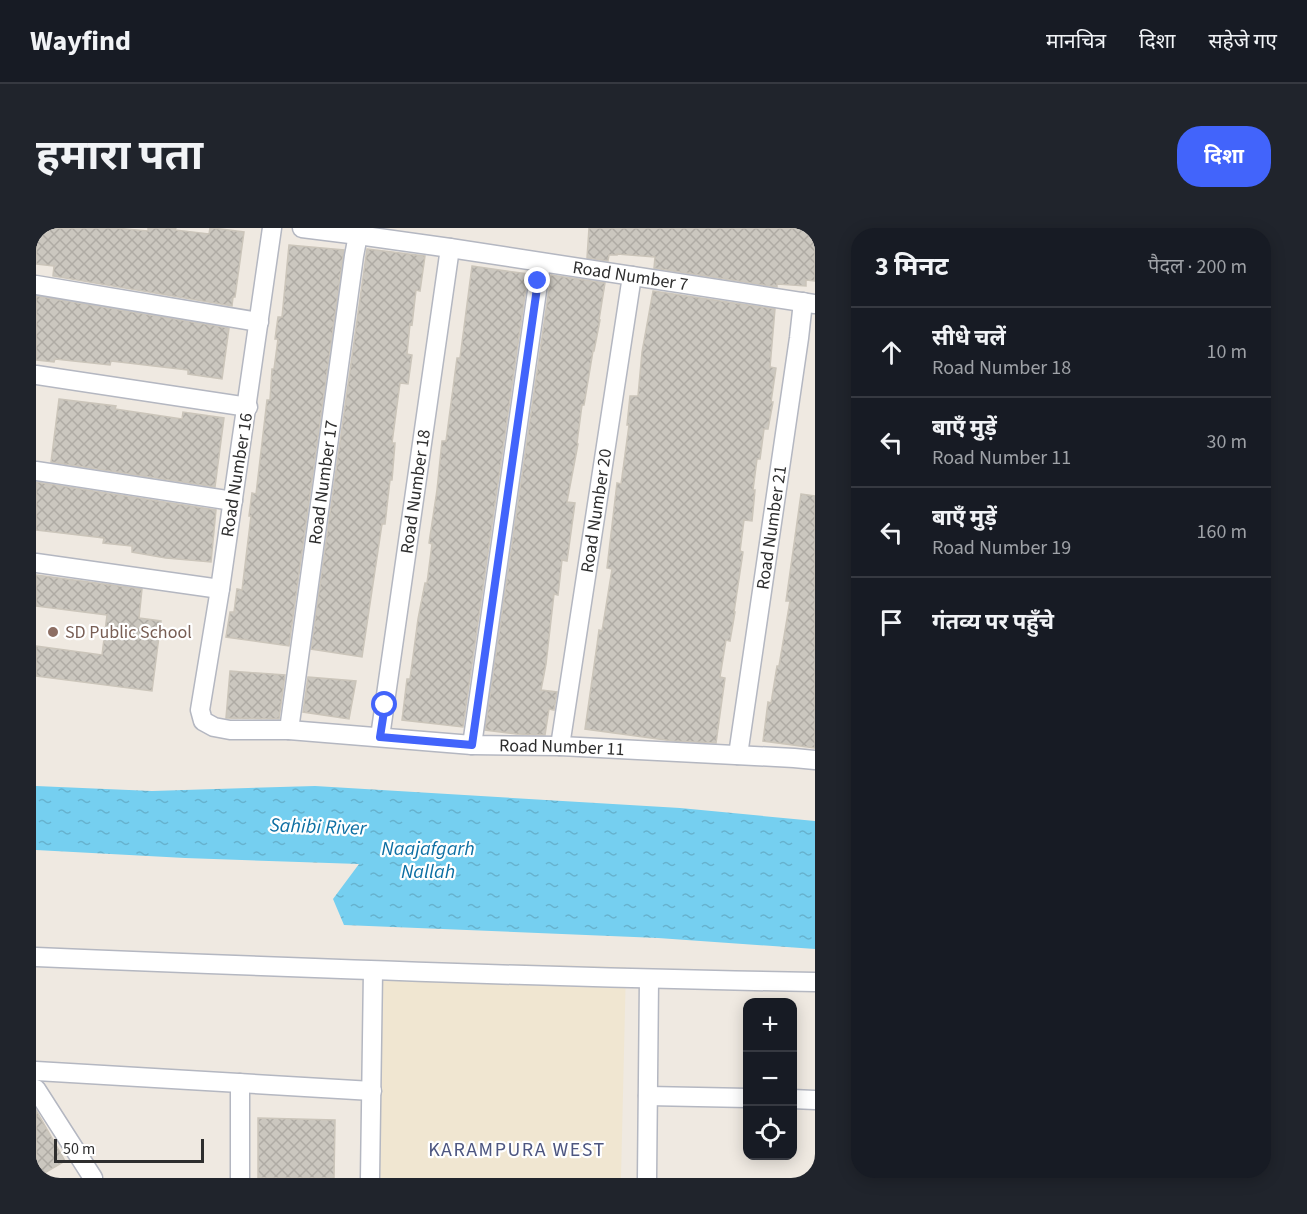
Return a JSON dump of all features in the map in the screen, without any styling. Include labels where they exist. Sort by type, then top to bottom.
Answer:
[{"type":"street","name":"Road Number 16","points":[[203,721],[200,710],[248,408],[273,228]]},
{"type":"street","name":"Road Number 7","points":[[302,228],[450,248],[809,303]]},
{"type":"street","name":"Road Number 17","points":[[289,730],[358,235]]},
{"type":"street","name":"Road Number 18","points":[[380,737],[450,248]]},
{"type":"street","points":[[472,745],[541,263]]},
{"type":"street","name":"Road Number 20","points":[[560,746],[632,276]]},
{"type":"street","points":[[36,285],[259,322]]},
{"type":"street","name":"Road Number 21","points":[[738,755],[798,350],[809,303]]},
{"type":"street","points":[[36,375],[248,408]]},
{"type":"street","points":[[36,471],[233,501]]},
{"type":"street","points":[[36,563],[220,589]]},
{"type":"street","name":"Road Number 11","points":[[203,721],[214,727],[230,730],[289,730],[472,745],[560,746],[815,760]]},
{"type":"street","points":[[36,957],[649,980],[815,982]]},
{"type":"street","points":[[370,1178],[373,971]]},
{"type":"street","points":[[647,1178],[649,980]]},
{"type":"street","points":[[36,1071],[372,1091]]},
{"type":"street","points":[[240,1083],[240,1178]]},
{"type":"street","points":[[36,1089],[93,1178]]},
{"type":"street","points":[[648,1096],[743,1098]]},
{"type":"street","points":[[797,1099],[815,1100]]},
{"type":"shaded area","points":[[383,961],[626,967],[621,1178],[379,1178]]},
{"type":"water","name":"Naajafgarh Nallah","points":[[36,786],[152,791],[315,786],[680,808],[815,821],[815,949],[658,938],[344,925],[333,899],[359,864],[36,850]]},
{"type":"building","points":[[36,228],[115,228],[148,231],[148,228],[176,228],[175,230],[209,234],[210,228],[213,228],[244,232],[232,306],[53,276],[54,266],[36,264]]},
{"type":"building","points":[[589,228],[815,228],[815,281],[806,280],[806,286],[777,284],[777,287],[654,268],[655,257],[617,254],[609,255],[608,261],[587,258]]},
{"type":"building","points":[[289,245],[344,250],[289,646],[226,637],[230,612],[234,612],[237,589],[242,590],[252,493],[256,494],[267,400],[270,400],[272,369],[274,369],[278,339],[275,339],[278,317],[282,317]]},
{"type":"building","points":[[367,249],[425,256],[420,291],[416,290],[412,325],[410,324],[407,354],[412,355],[408,384],[400,383],[392,443],[395,443],[392,480],[390,480],[385,524],[382,524],[362,657],[311,649]]},
{"type":"building","points":[[472,266],[528,274],[463,727],[402,720],[407,679],[410,679],[418,619],[425,583],[427,583],[432,544],[429,543],[442,441],[446,441]]},
{"type":"building","points":[[551,275],[605,283],[584,405],[582,405],[578,444],[567,502],[575,503],[567,561],[562,560],[558,595],[554,594],[541,690],[557,692],[554,710],[549,709],[545,735],[517,734],[485,730]]},
{"type":"building","points":[[653,291],[775,309],[770,367],[776,368],[771,402],[773,402],[768,429],[764,429],[760,459],[757,459],[752,521],[744,520],[740,551],[743,552],[735,612],[730,641],[726,640],[720,677],[725,678],[716,743],[673,741],[585,729],[599,630],[602,631],[612,569],[607,568],[617,483],[621,484],[629,425],[627,425],[630,396],[638,396],[642,352]]},
{"type":"building","points":[[36,296],[229,328],[222,379],[188,374],[188,370],[111,361],[110,365],[55,359],[54,362],[36,360]]},
{"type":"building","points":[[59,399],[116,406],[115,409],[182,419],[183,412],[224,418],[215,487],[51,462]]},
{"type":"building","points":[[36,482],[216,510],[211,562],[132,552],[132,546],[103,543],[104,538],[36,530]]},
{"type":"building","points":[[801,494],[815,496],[815,748],[763,741],[768,702],[771,703],[790,601],[786,601]]},
{"type":"building","points":[[36,575],[142,589],[139,618],[161,621],[152,691],[36,676],[36,646],[102,655],[107,615],[36,606]]},
{"type":"building","points":[[230,671],[285,675],[279,719],[226,718]]},
{"type":"building","points":[[308,677],[356,681],[349,719],[303,712]]},
{"type":"building","points":[[36,1110],[65,1161],[36,1178]]},
{"type":"building","points":[[258,1118],[335,1120],[334,1178],[258,1178]]},
{"type":"place","name":"SD Public School","points":[[53,632]]},
{"type":"district","name":"KARAMPURA WEST","points":[[517,1150]]},
{"type":"route","points":[[385,705],[380,737],[472,745],[538,281]]},
{"type":"water label","name":"Sahibi River","points":[[318,827]]}]
